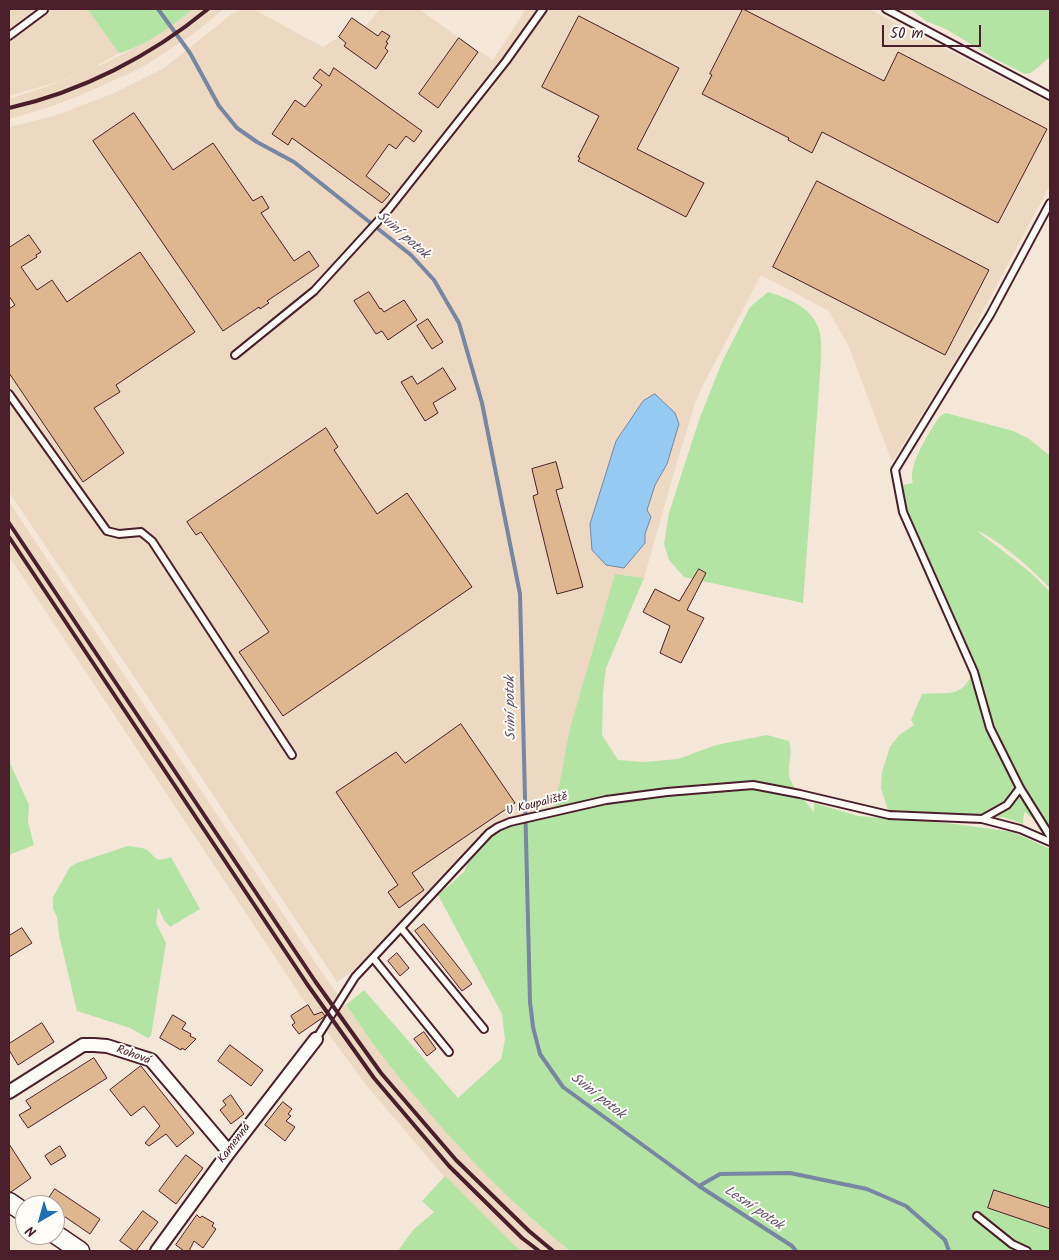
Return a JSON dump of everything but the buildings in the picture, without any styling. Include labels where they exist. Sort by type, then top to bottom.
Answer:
[{"type":"street","name":"Kamenná","points":[[157,1251],[229,1152],[316,1039]]},
{"type":"street","name":"Rohová","points":[[9,1092],[83,1045],[106,1046],[151,1060],[229,1152]]},
{"type":"street","points":[[65,1241],[80,1251]]},
{"type":"lane","points":[[9,36],[44,9]]},
{"type":"lane","points":[[235,355],[314,290],[390,209],[506,61],[543,9]]},
{"type":"lane","points":[[886,9],[1050,96]]},
{"type":"lane","points":[[1050,203],[990,315],[894,470],[903,512],[974,672],[990,728],[1020,788],[1050,836]]},
{"type":"lane","points":[[9,394],[107,531],[119,534],[141,532],[152,541],[292,755]]},
{"type":"lane","name":"U Koupaliště","points":[[316,1039],[355,977],[489,834],[498,827],[510,822],[606,800],[668,792],[753,785],[889,815],[982,819],[1020,829],[1050,842]]},
{"type":"lane","points":[[982,819],[1007,804],[1020,788]]},
{"type":"lane","points":[[401,928],[484,1029]]},
{"type":"lane","points":[[373,958],[449,1052]]},
{"type":"lane","points":[[977,1216],[1012,1244],[1027,1251]]},
{"type":"shaded area","points":[[9,9],[87,9],[119,53],[93,68],[57,82],[9,96]]},
{"type":"shaded area","points":[[193,9],[224,9],[192,35],[141,68],[53,106],[9,119],[9,99],[46,87],[101,65],[131,50],[181,19]]},
{"type":"shaded area","points":[[243,9],[253,9],[323,47],[339,37],[352,18],[365,27],[380,9],[419,9],[493,60],[526,9],[869,9],[1050,103],[1050,185],[965,345],[892,462],[849,347],[829,311],[761,275],[695,403],[644,578],[616,574],[570,728],[555,806],[497,824],[477,838],[354,970],[337,982],[9,492],[9,127],[54,116],[112,94],[164,68],[232,14]]},
{"type":"shaded area","points":[[9,502],[325,977],[390,1066],[464,1152],[536,1223],[570,1251],[522,1251],[515,1246],[441,1173],[366,1085],[300,995],[9,556]]},
{"type":"green space","points":[[87,9],[193,9],[148,41],[119,53]]},
{"type":"green space","points":[[910,9],[1050,9],[1050,57],[1031,73],[1025,74],[995,59],[946,29],[926,21]]},
{"type":"green space","points":[[768,292],[784,297],[806,310],[816,322],[821,337],[821,361],[803,603],[684,577],[669,560],[664,544],[669,513],[699,420],[722,362],[750,307]]},
{"type":"green space","points":[[946,413],[1013,431],[1028,438],[1050,456],[1050,588],[1005,548],[977,531],[1030,572],[1050,592],[1050,831],[1024,812],[1023,824],[1003,817],[888,810],[881,788],[882,772],[890,747],[899,735],[914,725],[911,720],[922,694],[954,692],[965,685],[975,668],[907,509],[903,485],[913,483],[913,467],[916,458],[940,416]]},
{"type":"green space","points":[[615,574],[644,578],[606,668],[603,693],[602,735],[618,760],[643,762],[678,759],[716,745],[767,735],[789,741],[791,750],[790,779],[795,789],[814,812],[814,803],[858,816],[955,824],[1013,832],[1050,849],[1050,1251],[570,1251],[521,1209],[431,1116],[373,1044],[346,1005],[364,990],[458,1098],[501,1059],[505,1040],[502,1014],[438,895],[464,872],[477,838],[497,824],[555,806],[570,728]]},
{"type":"green space","points":[[9,761],[29,805],[28,822],[34,845],[9,855]]},
{"type":"green space","points":[[128,846],[145,849],[161,860],[171,857],[200,909],[170,927],[164,920],[158,907],[156,923],[166,943],[151,1036],[148,1038],[130,1028],[77,1011],[59,935],[57,917],[53,909],[53,897],[70,867]]},
{"type":"green space","points":[[445,1176],[522,1251],[398,1251],[413,1230],[434,1212],[422,1201]]},
{"type":"water","points":[[655,394],[675,413],[679,424],[667,464],[655,485],[647,510],[651,517],[645,534],[645,543],[624,568],[606,565],[592,550],[590,524],[616,441],[643,401]]},
{"type":"waterway","name":"Sviní potok","points":[[158,9],[190,53],[219,106],[237,128],[257,142],[294,162],[411,255],[434,280],[459,323],[482,403],[520,594],[530,1002],[533,1027],[540,1054],[563,1087],[699,1186],[792,1246],[796,1251]]},
{"type":"waterway","name":"Sviní potok","points":[[699,1186],[720,1174],[790,1173],[867,1189],[906,1206],[945,1240],[949,1251]]},
{"type":"railway","points":[[9,108],[62,92],[114,70],[163,42],[208,9]]},
{"type":"railway","points":[[9,523],[315,981],[381,1073],[456,1160],[529,1231],[553,1251]]},
{"type":"railway","points":[[9,537],[307,984],[374,1078],[449,1166],[522,1238],[539,1251]]},
{"type":"water label","name":"Lesní potok","points":[[753,1209]]}]
